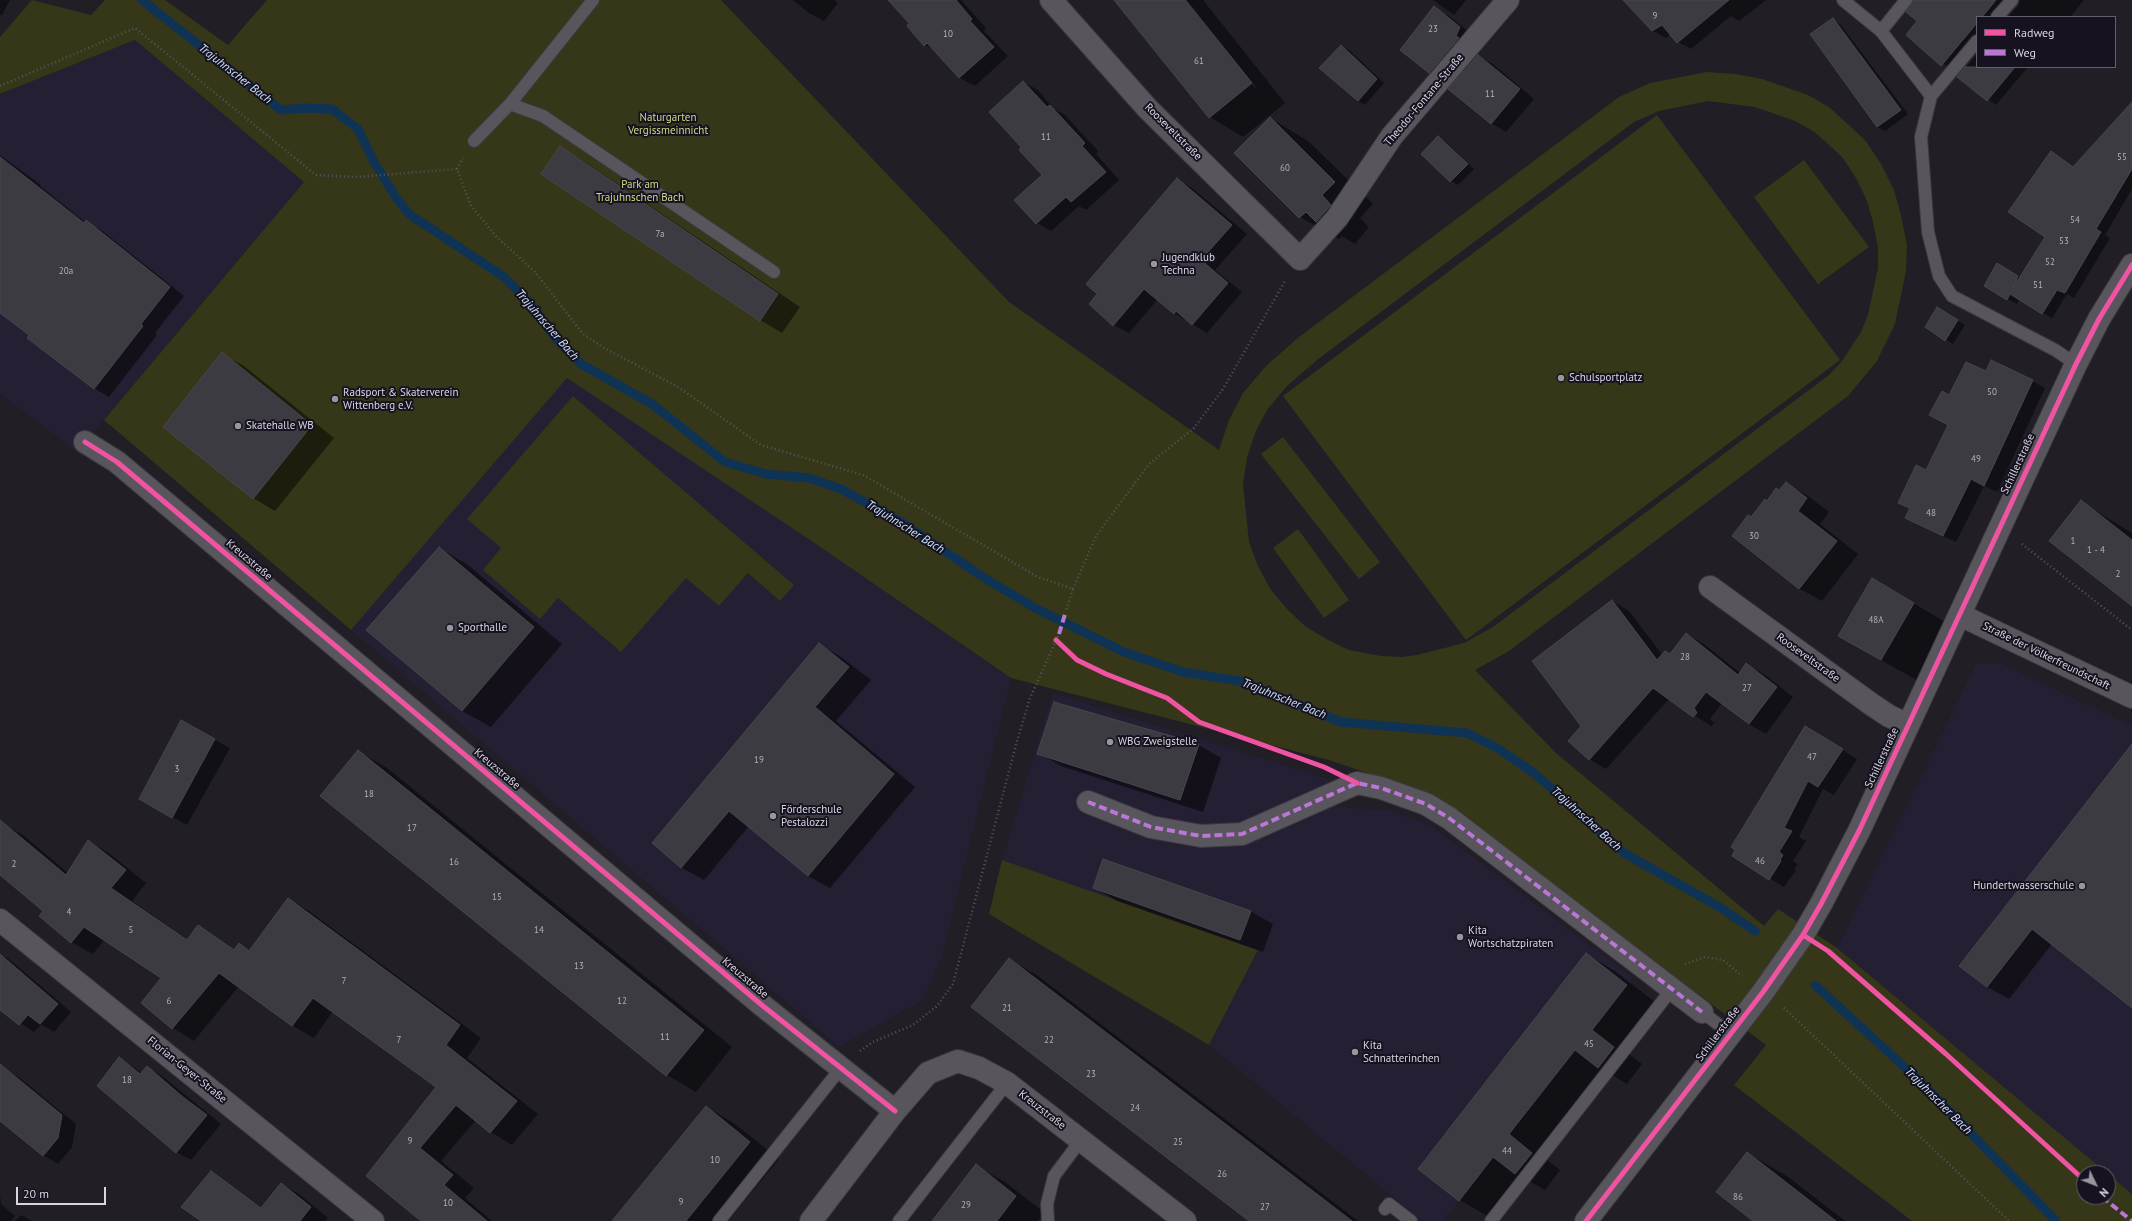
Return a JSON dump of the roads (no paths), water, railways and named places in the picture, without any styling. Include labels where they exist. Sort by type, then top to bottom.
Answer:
[{"type":"street","name":"Rooseveltstraße","points":[[1051,0],[1148,108],[1300,258]]},
{"type":"street","name":"Theodor-Fontane-Straße","points":[[1300,258],[1337,218],[1392,136],[1506,1]]},
{"type":"street","name":"Schillerstraße","points":[[1586,1221],[1763,992],[1803,935],[1821,904],[1859,831],[2076,364],[2099,319],[2132,265]]},
{"type":"street","name":"Kreuzstraße","points":[[85,442],[117,462],[763,1006],[895,1111]]},
{"type":"street","name":"Rooseveltstraße","points":[[1710,587],[1888,716],[1908,725]]},
{"type":"street","name":"Straße der Völkerfreundschaft","points":[[1960,615],[2132,697]]},
{"type":"street","points":[[1088,802],[1151,827],[1201,836],[1242,834],[1357,783],[1381,788],[1426,804],[1450,818],[1702,1012]]},
{"type":"street","name":"Florian-Geyer-Straße","points":[[0,920],[373,1221]]},
{"type":"street","name":"Kreuzstraße","points":[[811,1221],[895,1111],[928,1073],[958,1061],[979,1068],[1007,1083],[1185,1221]]},
{"type":"lane","points":[[474,141],[510,104],[593,0]]},
{"type":"lane","points":[[1843,0],[1881,31],[1931,96]]},
{"type":"lane","points":[[1881,31],[1906,0]]},
{"type":"lane","points":[[1998,16],[2012,0]]},
{"type":"lane","points":[[1976,42],[1931,96],[1921,137],[1928,232],[1939,276],[1952,296],[2056,350],[2076,364]]},
{"type":"lane","points":[[510,104],[543,116],[774,272]]},
{"type":"lane","points":[[1491,1221],[1666,984]]},
{"type":"lane","points":[[1702,1012],[1731,1034]]},
{"type":"lane","points":[[719,1221],[841,1068]]},
{"type":"lane","points":[[899,1221],[1007,1083]]},
{"type":"lane","points":[[1048,1221],[1047,1204],[1054,1176],[1081,1140]]},
{"type":"lane","points":[[1385,1209],[1389,1204],[1411,1221]]},
{"type":"waterway","name":"Trajuhnscher Bach","points":[[142,0],[281,110],[306,108],[332,109],[358,129],[374,162],[395,196],[409,214],[504,277],[530,303],[556,339],[581,364],[652,404],[725,462],[766,474],[809,478],[841,489],[903,523],[983,577],[1035,608],[1124,652],[1183,672],[1240,681],[1341,722],[1467,733],[1499,749],[1534,773],[1624,853],[1721,908],[1755,931]]},
{"type":"waterway","name":"Trajuhnscher Bach","points":[[1815,985],[1922,1083],[2056,1221]]},
{"type":"place","name":"Jugendklub Techna","points":[[1154,264]]},
{"type":"place","name":"Schulsportplatz","points":[[1561,378]]},
{"type":"place","name":"Radsport & Skaterverein Wittenberg e.V.","points":[[335,399]]},
{"type":"place","name":"Skatehalle WB","points":[[238,426]]},
{"type":"place","name":"Sporthalle","points":[[450,628]]},
{"type":"place","name":"WBG Zweigstelle","points":[[1110,742]]},
{"type":"place","name":"Förderschule Pestalozzi","points":[[773,816]]},
{"type":"place","name":"Hundertwasserschule","points":[[2082,886]]},
{"type":"place","name":"Kita Wortschatzpiraten","points":[[1460,937]]},
{"type":"place","name":"Kita Schnatterinchen","points":[[1355,1052]]},
{"type":"park label","name":"Naturgarten Vergissmeinnicht","points":[[668,124]]},
{"type":"park label","name":"Park am Trajuhnschen Bach","points":[[640,191]]}]
